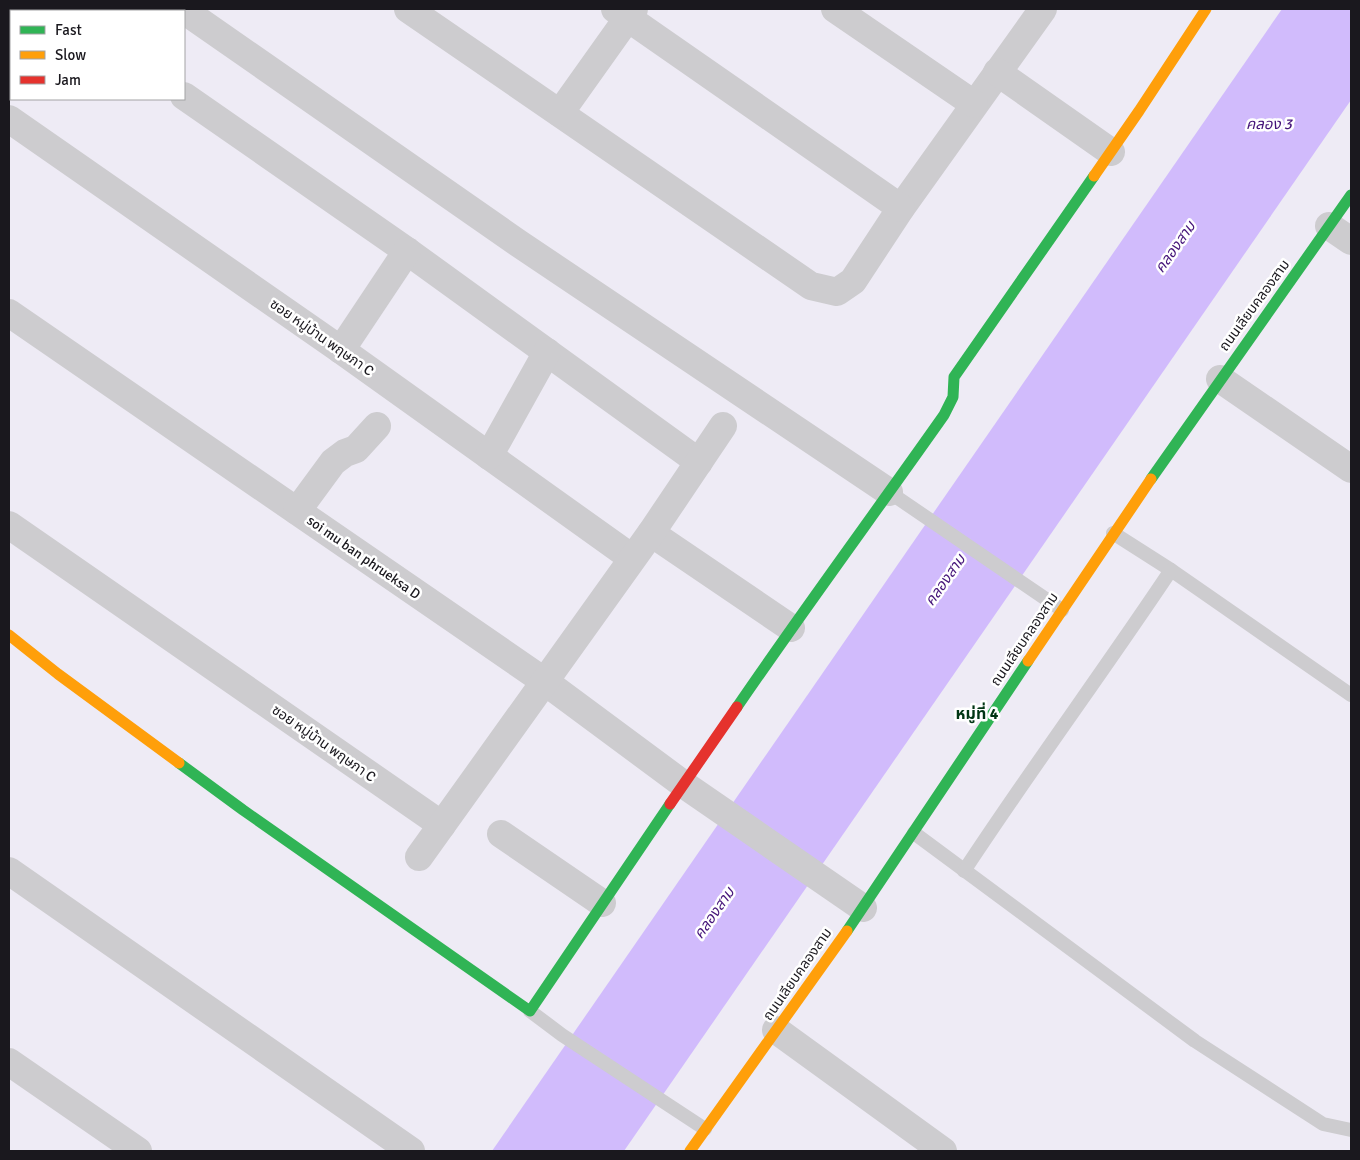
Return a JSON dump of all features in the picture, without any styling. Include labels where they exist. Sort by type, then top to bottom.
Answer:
[{"type":"street","points":[[408,9],[811,286],[836,292],[853,281],[901,208],[1042,9]]},
{"type":"street","points":[[835,9],[974,104]]},
{"type":"street","points":[[9,635],[58,674],[243,810],[530,1011],[791,628],[844,557],[944,415],[953,397],[954,377],[1111,152],[1206,9]]},
{"type":"street","points":[[185,11],[518,243],[889,492]]},
{"type":"street","points":[[560,113],[625,12],[901,208]]},
{"type":"street","points":[[997,72],[1111,152]]},
{"type":"street","points":[[185,97],[407,251],[698,462]]},
{"type":"street","name":"ซอย หมู่บ้าน พฤษภา C","points":[[9,119],[341,350],[632,558]]},
{"type":"street","name":"ถนนเลียบคลองสาม","points":[[690,1151],[914,833],[1062,610],[1220,379],[1340,233],[1351,195]]},
{"type":"street","points":[[341,350],[407,251]]},
{"type":"street","name":"soi mu ban phrueksa D","points":[[9,313],[544,681],[684,784],[862,908]]},
{"type":"street","points":[[489,456],[547,352]]},
{"type":"street","points":[[1220,379],[1351,469]]},
{"type":"street","points":[[297,511],[333,462],[345,453],[356,449],[378,426]]},
{"type":"street","points":[[419,857],[651,533],[723,426]]},
{"type":"street","name":"ซอย หมู่บ้าน พฤษภา C","points":[[9,525],[442,825]]},
{"type":"street","points":[[651,533],[791,628]]},
{"type":"street","points":[[501,834],[602,903]]},
{"type":"street","points":[[9,871],[411,1151]]},
{"type":"street","points":[[776,1030],[943,1151]]},
{"type":"street","points":[[9,1062],[138,1151]]},
{"type":"lane","points":[[889,492],[1062,610]]},
{"type":"lane","points":[[1114,533],[1171,570],[1351,695]]},
{"type":"lane","points":[[964,871],[1171,570]]},
{"type":"lane","points":[[914,833],[1195,1041],[1324,1124],[1351,1130]]},
{"type":"lane","points":[[530,1011],[562,1035],[705,1130]]},
{"type":"water","name":"คลอง 3","points":[[1282,9],[1351,9],[1351,100],[624,1151],[492,1151]]},
{"type":"traffic: fast","points":[[737,707],[944,415],[953,397],[954,377],[1094,176]]},
{"type":"traffic: fast","points":[[1151,479],[1351,195]]},
{"type":"traffic: fast","points":[[847,931],[1028,661]]},
{"type":"traffic: fast","points":[[179,763],[530,1011],[670,804]]},
{"type":"traffic: slow","points":[[1094,176],[1206,9]]},
{"type":"traffic: slow","points":[[1028,661],[1151,479]]},
{"type":"traffic: slow","points":[[9,635],[58,674],[179,763]]},
{"type":"traffic: slow","points":[[690,1151],[847,931]]},
{"type":"traffic: jam","points":[[670,804],[737,707]]},
{"type":"district","name":"หมู่ที่ 4","points":[[977,713]]},
{"type":"water label","name":"คลองสาม","points":[[1175,247]]},
{"type":"water label","name":"คลองสาม","points":[[945,580]]},
{"type":"water label","name":"คลองสาม","points":[[714,913]]}]
